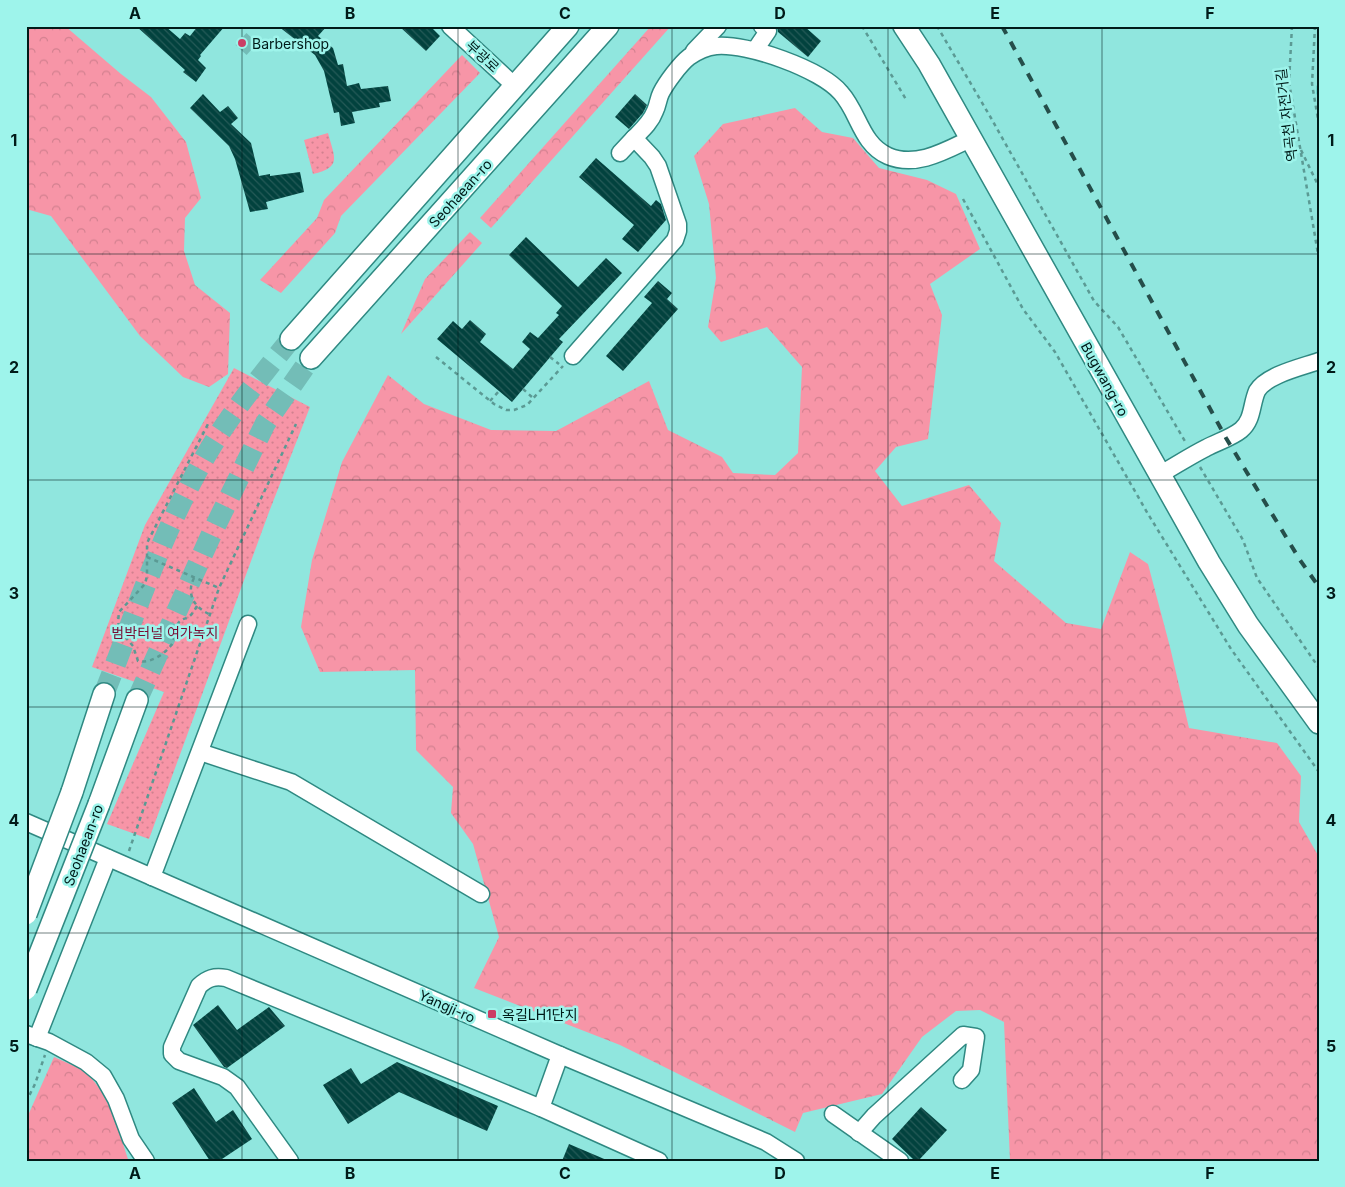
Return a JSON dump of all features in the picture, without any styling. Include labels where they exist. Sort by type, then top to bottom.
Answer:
[{"type":"main road","name":"Seohaean-ro","points":[[291,339],[568,26]]},
{"type":"main road","name":"Seohaean-ro","points":[[311,358],[608,26]]},
{"type":"main road","name":"Bugwang-ro","points":[[904,26],[929,64],[1159,476],[1248,625],[1319,723]]},
{"type":"main road","name":"Seohaean-ro","points":[[26,914],[72,792],[104,694]]},
{"type":"main road","name":"Seohaean-ro","points":[[26,989],[99,804],[137,700]]},
{"type":"street","name":"부광로","points":[[450,26],[516,87]]},
{"type":"street","points":[[620,153],[650,120],[665,85],[718,26]]},
{"type":"street","points":[[755,50],[768,32],[762,26]]},
{"type":"street","points":[[688,58],[703,49],[716,46],[755,50],[807,69],[830,82],[841,92],[866,138],[888,156],[900,159],[917,159],[935,155],[970,139]]},
{"type":"street","points":[[568,361],[675,240],[678,231],[678,224],[658,166],[634,138]]},
{"type":"street","points":[[1159,476],[1193,454],[1235,434],[1243,428],[1250,418],[1258,390],[1264,383],[1272,378],[1319,361]]},
{"type":"street","points":[[152,877],[248,624]]},
{"type":"street","points":[[200,752],[290,782],[481,894]]},
{"type":"street","name":"Yangji-ro","points":[[26,822],[560,1055],[766,1142],[796,1161]]},
{"type":"street","points":[[108,858],[38,1038],[86,1062],[103,1076],[116,1099],[132,1139],[146,1161]]},
{"type":"street","points":[[290,1161],[237,1087],[223,1077],[179,1061],[172,1054],[172,1047],[191,1003],[199,986],[206,979],[215,976],[226,978],[541,1108],[659,1161]]},
{"type":"street","points":[[859,1133],[874,1116],[963,1035],[976,1037],[971,1070],[962,1080]]},
{"type":"street","points":[[541,1108],[560,1055]]},
{"type":"street","points":[[833,1114],[900,1161]]},
{"type":"path","points":[[862,26],[907,101]]},
{"type":"path","points":[[937,26],[1094,301],[1118,327],[1243,540],[1257,578],[1319,668]]},
{"type":"path","name":"역곡천 자전거길","points":[[1292,26],[1289,82],[1298,145],[1319,260]]},
{"type":"path","points":[[1315,26],[1312,84],[1319,125]]},
{"type":"path","points":[[1298,145],[1319,187]]},
{"type":"path","points":[[963,199],[1023,309],[1055,352],[1158,531],[1231,649],[1319,772]]},
{"type":"path","points":[[436,357],[490,401],[506,410],[514,410],[527,405],[568,361]]},
{"type":"path","points":[[550,357],[568,361]]},
{"type":"path","points":[[523,389],[533,398]]},
{"type":"path","points":[[490,401],[499,391]]},
{"type":"path","points":[[197,606],[192,614],[180,620],[175,629],[172,643],[163,653],[143,663],[138,662],[133,646],[120,631],[118,622],[120,612],[145,584],[147,576],[147,543],[208,424]]},
{"type":"path","points":[[124,865],[219,588],[296,424]]},
{"type":"path","points":[[147,557],[219,588]]},
{"type":"path","points":[[194,578],[191,584],[191,595],[197,606],[202,611],[210,614]]},
{"type":"path","points":[[26,1102],[35,1084],[38,1038]]},
{"type":"green space","points":[[26,26],[65,26],[151,97],[186,142],[201,198],[185,218],[184,251],[195,285],[230,313],[228,374],[209,387],[183,377],[140,336],[51,216],[26,209]]},
{"type":"green space","points":[[651,26],[671,26],[491,228],[480,218]]},
{"type":"green space","points":[[462,55],[480,73],[341,216],[335,233],[281,293],[260,280],[317,218],[324,200]]},
{"type":"green space","points":[[795,108],[822,132],[853,138],[879,168],[927,180],[956,194],[980,249],[930,284],[942,315],[928,439],[896,447],[875,471],[902,506],[969,485],[1001,523],[994,561],[1066,623],[1101,629],[1130,552],[1148,564],[1189,728],[1277,743],[1301,776],[1299,822],[1319,857],[1319,1161],[1010,1161],[1004,1022],[980,1010],[956,1011],[922,1037],[882,1094],[803,1113],[795,1132],[620,1045],[474,988],[499,937],[473,844],[451,813],[453,787],[416,750],[415,670],[320,672],[301,627],[312,560],[342,462],[388,375],[424,404],[491,430],[556,431],[649,381],[668,430],[722,457],[733,473],[775,475],[798,453],[802,367],[767,327],[721,342],[708,327],[716,278],[709,204],[694,156],[723,124]]},
{"type":"green space","points":[[328,133],[334,155],[333,164],[323,171],[313,174],[304,140]]},
{"type":"green space","points":[[470,232],[482,243],[401,334],[425,279]]},
{"type":"green space","name":"범박터널 여가녹지","points":[[234,368],[310,407],[269,512],[149,839],[107,824],[164,692],[92,667],[145,525]]},
{"type":"green space","points":[[54,1057],[79,1068],[97,1085],[110,1109],[128,1159],[131,1161],[26,1161],[26,1120]]},
{"type":"building","points":[[136,26],[165,26],[180,39],[185,33],[190,36],[198,26],[225,26],[200,55],[198,60],[206,68],[196,82],[183,72],[185,70]]},
{"type":"building","points":[[278,26],[327,26],[318,36],[333,48],[338,65],[343,64],[347,86],[359,83],[361,89],[388,86],[391,101],[379,103],[380,107],[352,112],[355,123],[341,126],[339,112],[334,113],[324,71],[315,55]]},
{"type":"building","points":[[399,26],[430,26],[440,36],[426,51]]},
{"type":"building","points":[[777,26],[804,26],[821,41],[808,57],[778,32]]},
{"type":"building","points":[[203,94],[220,112],[228,106],[238,118],[231,124],[251,143],[259,176],[300,172],[304,192],[266,202],[268,209],[250,212],[235,159],[229,146],[190,108]]},
{"type":"building","points":[[635,94],[647,105],[643,113],[629,129],[615,117]]},
{"type":"building","points":[[596,158],[651,206],[656,200],[661,204],[666,220],[638,252],[622,239],[634,225],[579,177]]},
{"type":"building","points":[[526,237],[578,287],[606,258],[622,273],[559,339],[563,342],[512,402],[437,339],[453,321],[462,329],[470,320],[486,334],[480,342],[513,369],[530,349],[522,342],[530,332],[538,338],[559,315],[556,313],[562,306],[509,255]]},
{"type":"building","points":[[658,281],[672,293],[667,299],[678,309],[623,371],[606,356],[652,303],[644,297]]},
{"type":"building","points":[[218,1005],[237,1030],[269,1007],[285,1026],[227,1068],[224,1067],[193,1025]]},
{"type":"building","points":[[397,1062],[498,1106],[487,1131],[399,1092],[348,1124],[323,1085],[351,1068],[361,1084]]},
{"type":"building","points":[[194,1088],[216,1122],[233,1110],[252,1139],[219,1161],[210,1161],[172,1103]]},
{"type":"building","points":[[921,1107],[947,1130],[918,1161],[915,1161],[892,1139]]},
{"type":"building","points":[[569,1144],[609,1161],[562,1161]]},
{"type":"waterway","points":[[1319,86],[1319,94]]},
{"type":"tunnel","points":[[241,39],[252,49]]},
{"type":"tunnel","points":[[104,694],[160,549],[200,466],[231,416],[291,339]]},
{"type":"tunnel","points":[[137,700],[212,533],[265,424],[311,358]]},
{"type":"railway","points":[[1002,26],[1226,438],[1300,560],[1319,587]]},
{"type":"place","name":"Barbershop","points":[[242,43]]},
{"type":"place","name":"옥길LH1단지","points":[[492,1014]]}]
